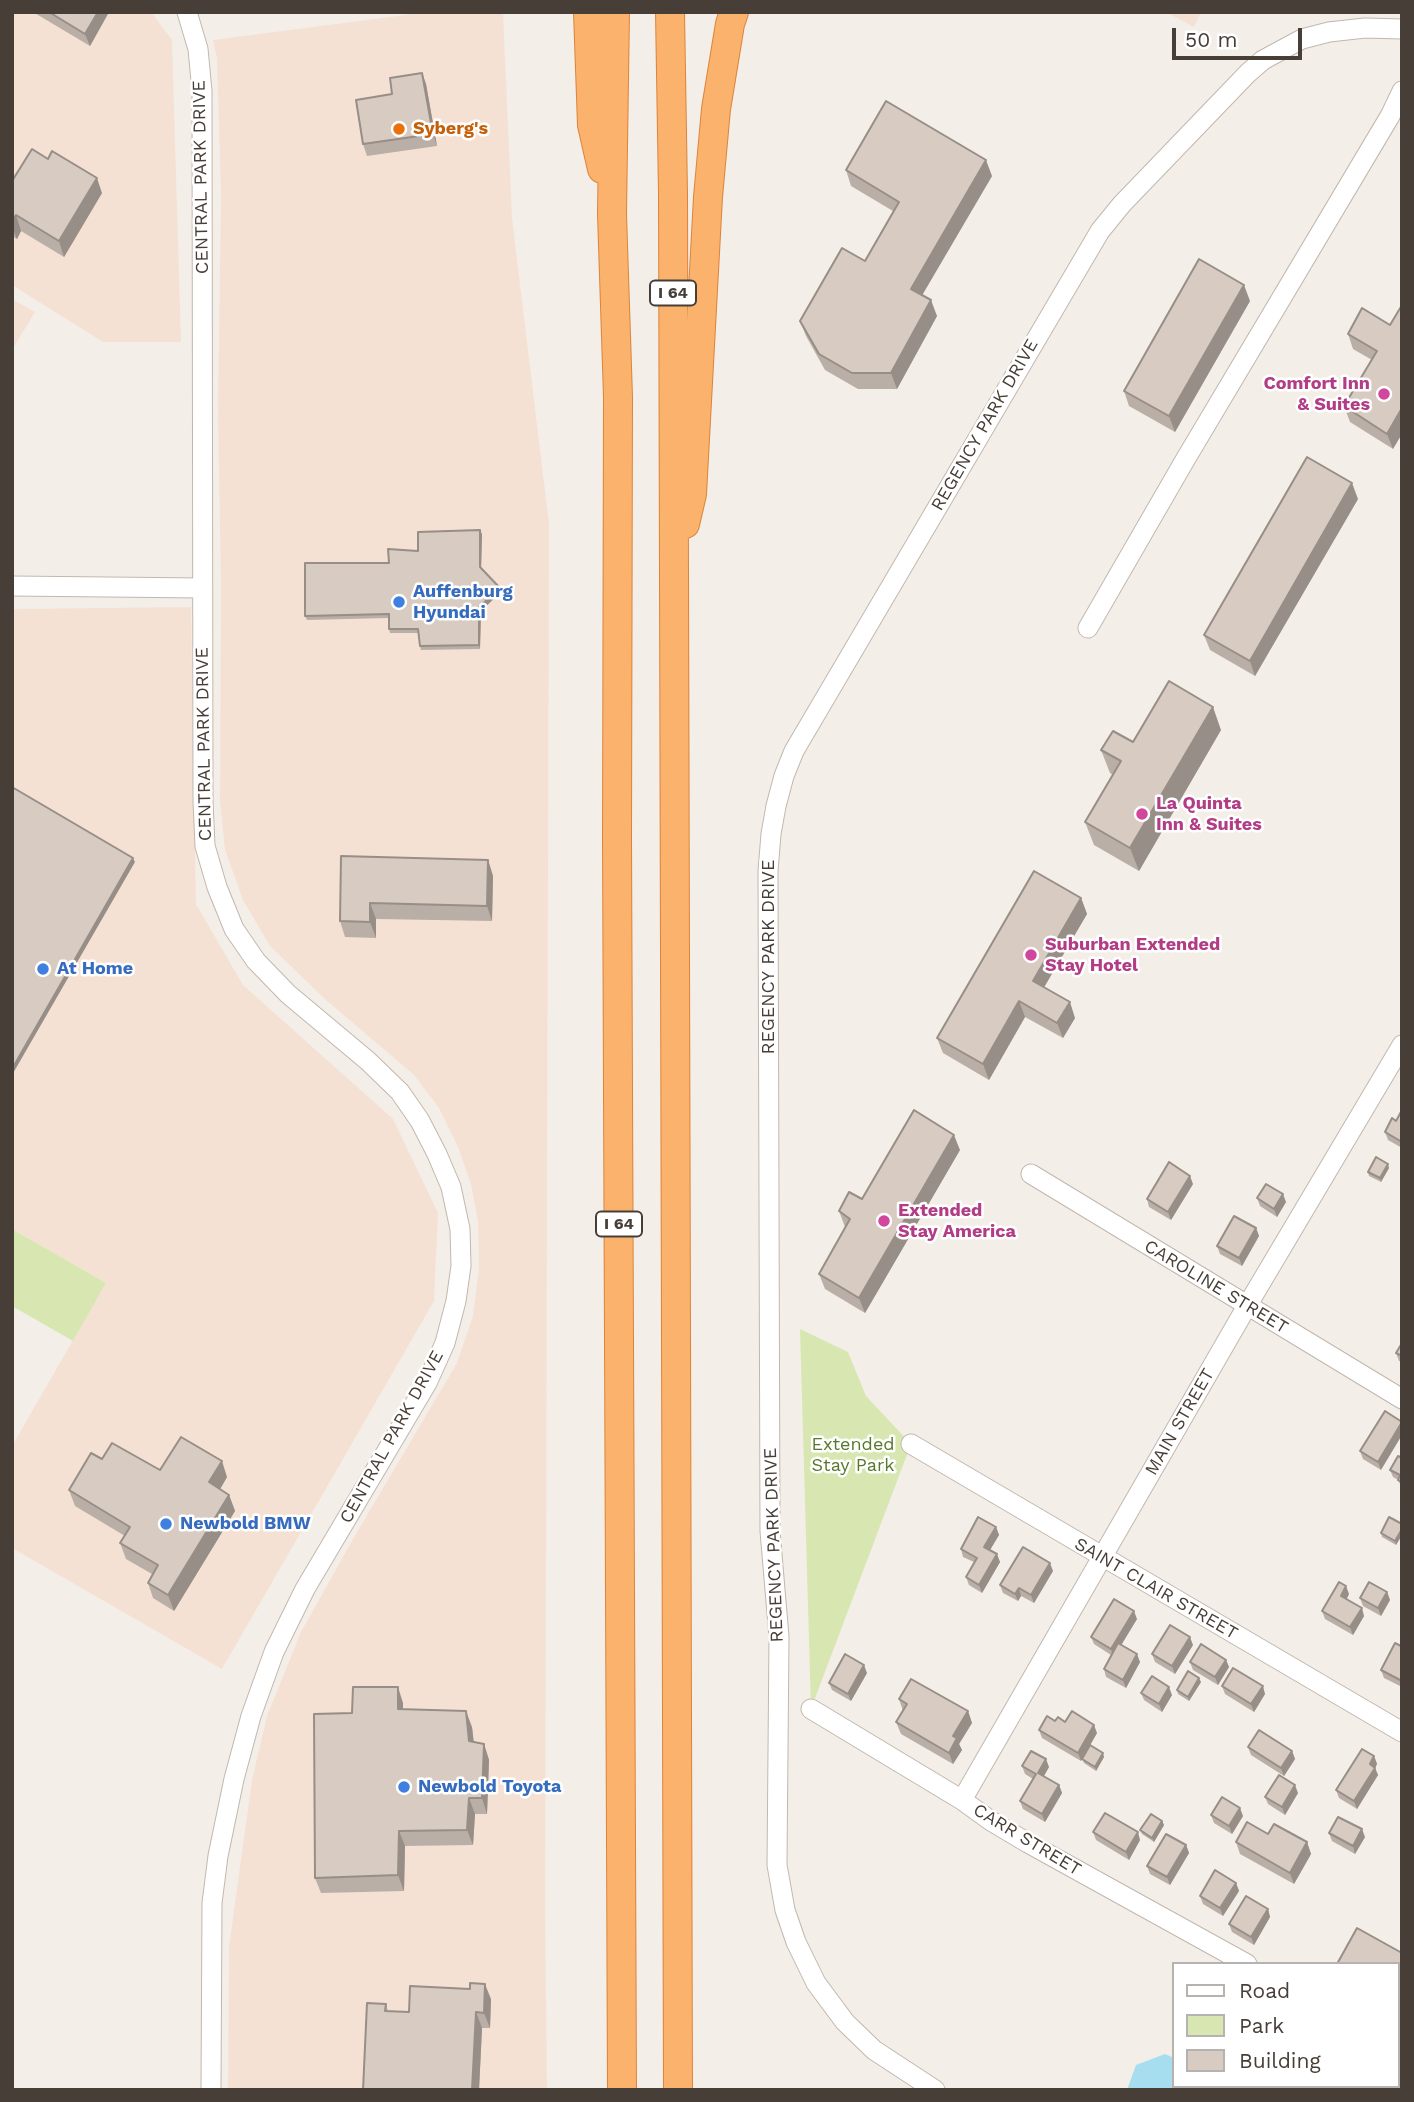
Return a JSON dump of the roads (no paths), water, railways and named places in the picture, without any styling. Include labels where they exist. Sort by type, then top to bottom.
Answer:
[{"type":"highway","points":[[588,12],[592,124],[612,214]]},
{"type":"highway","name":"I 64","points":[[615,12],[612,214],[618,397],[617,866],[622,2090]]},
{"type":"highway","name":"I 64","points":[[670,12],[673,194],[678,2090]]},
{"type":"highway","points":[[673,575],[692,494],[708,197],[716,108],[734,12]]},
{"type":"street","name":"CENTRAL PARK DRIVE","points":[[187,12],[198,49],[202,92],[205,846],[217,887],[234,929],[256,961],[288,994],[400,1092],[420,1121],[451,1187],[460,1228],[461,1266],[456,1301],[445,1343],[427,1383],[305,1588],[274,1651],[251,1716],[231,1792],[212,1903],[211,2090]]},
{"type":"street","name":"REGENCY PARK DRIVE","points":[[935,2090],[874,2050],[845,2022],[816,1983],[796,1942],[785,1910],[778,1865],[779,1637],[770,1531],[768,884],[771,834],[776,806],[794,751],[1100,231],[1122,204],[1248,73],[1263,61],[1329,22],[1365,28],[1402,29]]},
{"type":"street","points":[[1088,628],[1390,116],[1402,91]]},
{"type":"street","points":[[12,586],[202,588]]},
{"type":"street","name":"MAIN STREET","points":[[962,1800],[1248,1306],[1399,1056]]},
{"type":"street","name":"CAROLINE STREET","points":[[1031,1174],[1402,1399]]},
{"type":"street","name":"SAINT CLAIR STREET","points":[[911,1444],[1402,1732]]},
{"type":"street","name":"CARR STREET","points":[[811,1709],[1028,1843],[1243,1962]]},
{"type":"water","points":[[1165,2054],[1172,2057],[1172,2088],[1240,2090],[1127,2090],[1136,2065]]},
{"type":"place","name":"Syberg's","points":[[399,129]]},
{"type":"place","name":"Comfort Inn & Suites","points":[[1384,394]]},
{"type":"place","name":"Auffenburg Hyundai","points":[[399,602]]},
{"type":"place","name":"La Quinta Inn & Suites","points":[[1142,814]]},
{"type":"place","name":"Suburban Extended Stay Hotel","points":[[1031,955]]},
{"type":"place","name":"At Home","points":[[43,969]]},
{"type":"place","name":"Extended Stay America","points":[[884,1221]]},
{"type":"place","name":"Newbold BMW","points":[[166,1524]]},
{"type":"place","name":"Newbold Toyota","points":[[404,1787]]},
{"type":"park label","name":"Extended Stay Park","points":[[853,1455]]}]
